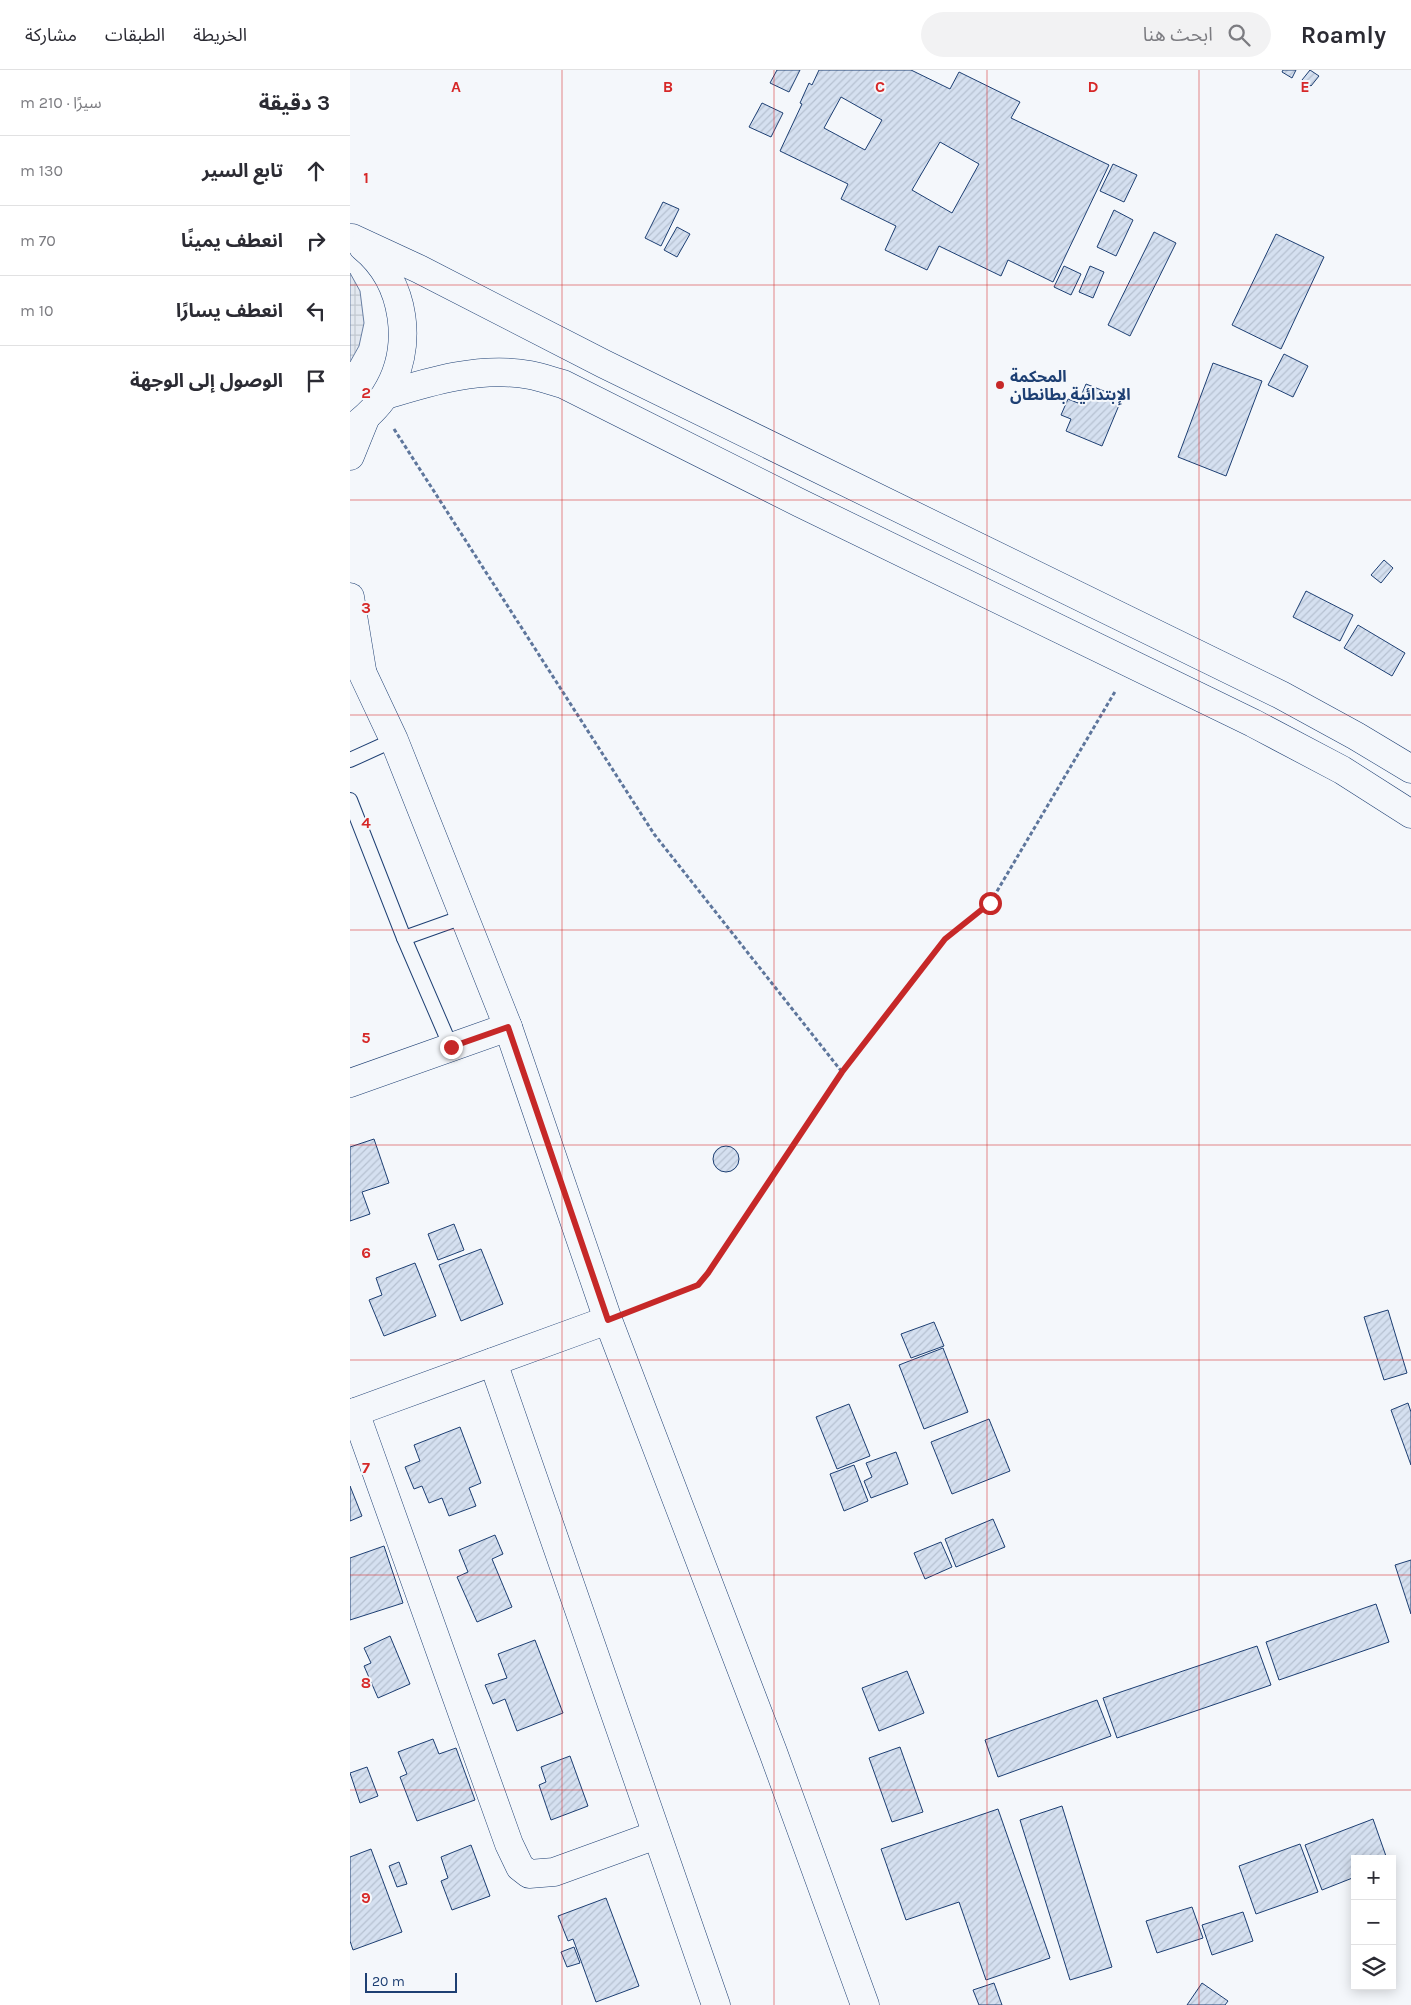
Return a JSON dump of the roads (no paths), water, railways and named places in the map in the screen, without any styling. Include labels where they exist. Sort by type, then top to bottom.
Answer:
[{"type":"main road","points":[[350,456],[370,412],[394,379],[401,354],[403,327],[401,310],[392,285],[378,262],[351,237]]},
{"type":"main road","points":[[351,237],[428,273],[648,386],[1282,695],[1411,769]]},
{"type":"main road","points":[[370,412],[455,376],[490,373],[529,374],[563,384],[800,503],[1132,664],[1334,766],[1411,814]]},
{"type":"main road","points":[[350,597],[356,662],[394,740],[508,1027],[608,1320],[772,1752],[865,2005]]},
{"type":"main road","points":[[350,1083],[508,1027]]},
{"type":"main road","points":[[608,1320],[352,1413],[509,1844],[520,1867],[529,1874],[554,1872],[656,1835]]},
{"type":"main road","points":[[492,1362],[716,2005]]},
{"type":"lane","points":[[350,760],[394,740]]},
{"type":"lane","points":[[350,800],[404,938],[451,1047]]},
{"type":"lane","points":[[404,938],[463,917]]},
{"type":"place","name":"المحكمة الإبتدائية بطانطان","points":[[1000,385]]}]
